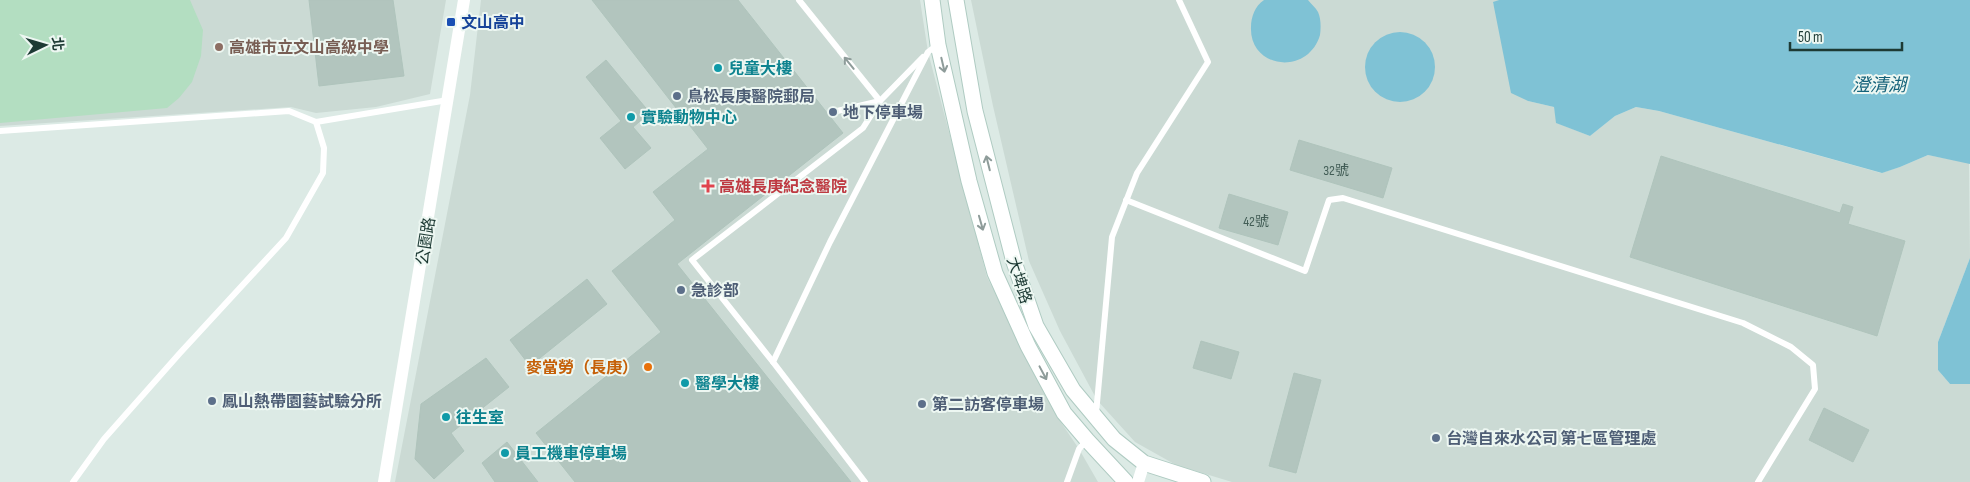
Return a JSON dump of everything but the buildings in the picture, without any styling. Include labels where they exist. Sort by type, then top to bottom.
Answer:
[{"type":"main road","name":"大埤路","points":[[932,0],[933,48],[968,181],[995,273],[1028,346],[1064,413],[1126,482]]},
{"type":"main road","name":"大埤路","points":[[956,0],[975,111],[1014,262],[1036,326],[1073,390],[1114,440],[1144,463],[1204,482]]},
{"type":"street","name":"公園路","points":[[384,482],[464,0]]},
{"type":"street","points":[[1138,482],[1144,463]]},
{"type":"lane","points":[[798,0],[880,101]]},
{"type":"lane","points":[[1096,418],[1112,237],[1137,173],[1208,62],[1179,0]]},
{"type":"lane","points":[[865,482],[692,260],[863,128],[880,101],[933,48]]},
{"type":"lane","points":[[773,362],[830,242],[933,48]]},
{"type":"lane","points":[[0,131],[289,111],[316,122],[448,100]]},
{"type":"lane","points":[[833,112],[880,101]]},
{"type":"lane","points":[[73,482],[111,432],[286,238],[323,173],[324,148],[316,122]]},
{"type":"lane","points":[[1126,200],[1305,271],[1329,200],[1343,198],[1743,323],[1791,347],[1813,365],[1815,389],[1758,482]]},
{"type":"lane","points":[[1067,482],[1079,448],[1087,440]]},
{"type":"shaded area","name":"高雄市立文山高級中學","points":[[0,0],[446,0],[430,94],[376,107],[316,113],[291,107],[0,126]]},
{"type":"shaded area","name":"高雄長庚紀念醫院","points":[[481,0],[920,0],[928,52],[987,277],[1058,418],[1098,482],[395,482],[470,95]]},
{"type":"shaded area","points":[[971,0],[1499,0],[1493,3],[1528,101],[1554,107],[1557,123],[1590,136],[1615,116],[1636,107],[1659,111],[1881,173],[1928,155],[1969,163],[1970,258],[1938,342],[1938,370],[1950,384],[1970,384],[1970,482],[1232,482],[1176,465],[1135,442],[1097,400],[1060,331],[1029,261],[993,106]]},
{"type":"green space","points":[[0,0],[190,0],[203,30],[201,56],[192,82],[179,98],[167,108],[0,123]]},
{"type":"water","points":[[1264,0],[1308,0],[1317,10],[1321,26],[1320,35],[1314,48],[1304,57],[1292,62],[1280,62],[1269,59],[1259,52],[1253,41],[1251,23],[1256,9]]},
{"type":"water","name":"澄清湖","points":[[1499,0],[1970,0],[1970,164],[1928,155],[1882,173],[1659,111],[1636,107],[1615,116],[1590,136],[1556,123],[1554,107],[1528,101],[1511,93],[1493,2]]},
{"type":"water","points":[[1393,32],[1407,32],[1420,38],[1429,47],[1435,60],[1433,80],[1425,92],[1407,102],[1393,102],[1380,96],[1371,87],[1365,74],[1365,60],[1371,47],[1380,38]]},
{"type":"water","points":[[1970,258],[1970,384],[1950,384],[1938,370],[1938,342]]},
{"type":"place","name":"文山高中","points":[[451,22]]},
{"type":"place","name":"高雄市立文山高級中學","points":[[219,47]]},
{"type":"place","name":"兒童大樓","points":[[718,68]]},
{"type":"place","name":"鳥松長庚醫院郵局","points":[[677,96]]},
{"type":"place","name":"地下停車場","points":[[833,112]]},
{"type":"place","name":"實驗動物中心","points":[[631,117]]},
{"type":"place","name":"高雄長庚紀念醫院","points":[[708,186]]},
{"type":"place","name":"急診部","points":[[681,290]]},
{"type":"place","name":"麥當勞（長庚）","points":[[648,367]]},
{"type":"place","name":"醫學大樓","points":[[685,383]]},
{"type":"place","name":"鳳山熱帶園藝試驗分所","points":[[212,401]]},
{"type":"place","name":"第二訪客停車場","points":[[922,404]]},
{"type":"place","name":"往生室","points":[[446,417]]},
{"type":"place","name":"台灣自來水公司 第七區管理處","points":[[1436,438]]},
{"type":"place","name":"員工機車停車場","points":[[505,453]]}]
